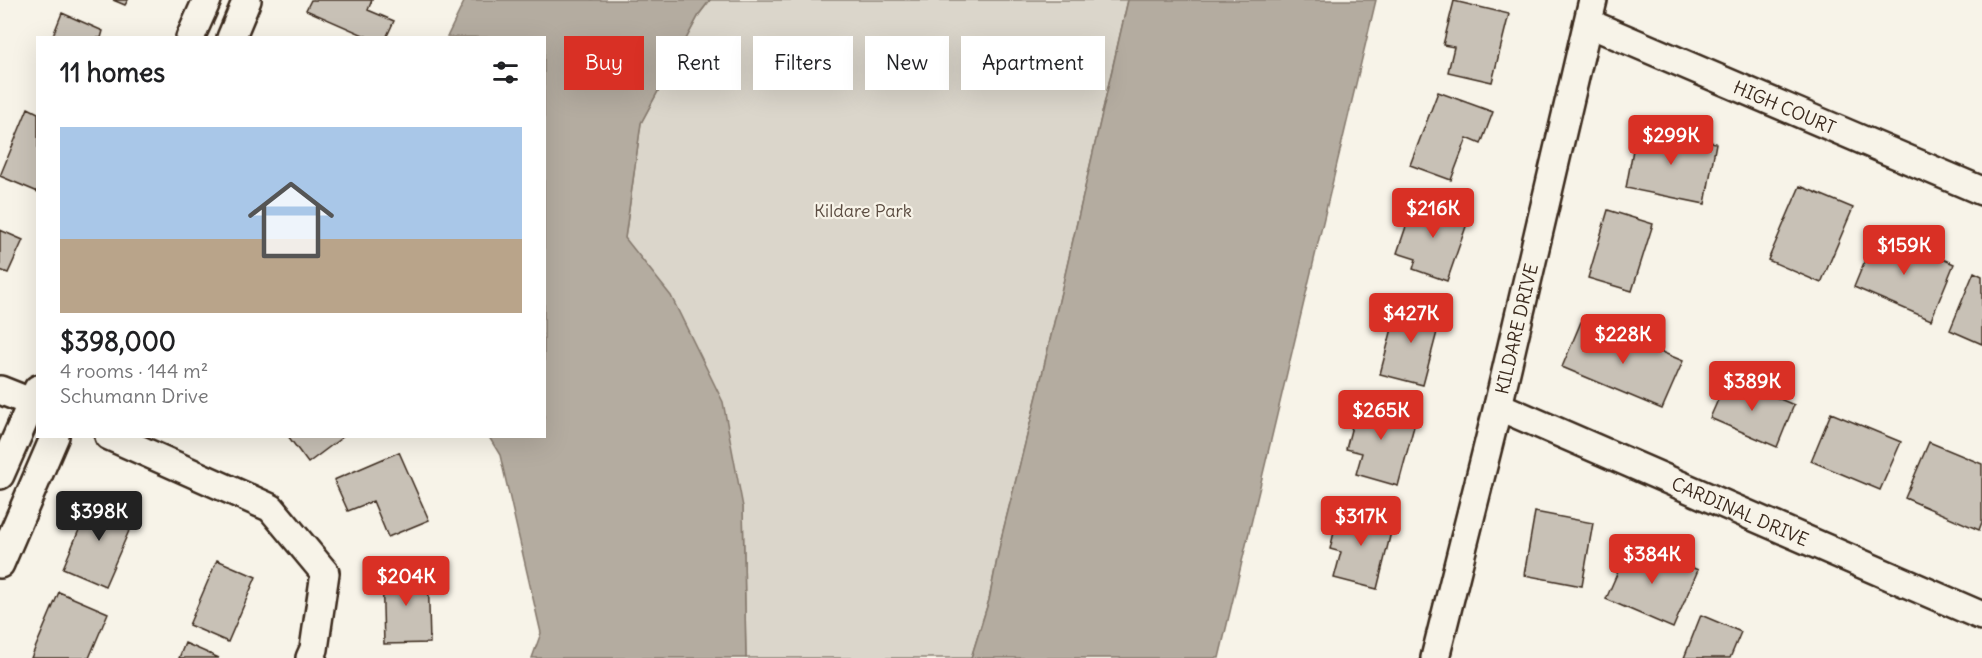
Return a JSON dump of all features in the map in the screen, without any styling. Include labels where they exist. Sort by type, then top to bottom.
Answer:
[{"type":"street","points":[[191,36],[207,0]]},
{"type":"street","points":[[232,36],[247,0]]},
{"type":"street","name":"HIGH COURT","points":[[1590,11],[1982,191]]},
{"type":"street","name":"KILDARE DRIVE","points":[[1435,658],[1498,406],[1590,11]]},
{"type":"street","points":[[0,390],[36,399],[0,474]]},
{"type":"street","name":"CARDINAL DRIVE","points":[[1498,406],[1982,616]]},
{"type":"street","points":[[0,564],[54,438]]},
{"type":"street","points":[[114,438],[272,508],[325,573],[314,648],[310,658]]},
{"type":"green space","name":"Kildare Park","points":[[710,0],[1128,0],[1039,388],[1001,539],[989,600],[971,658],[746,658],[743,507],[625,238],[641,123],[659,90],[741,90],[741,36],[688,36]]},
{"type":"shaded area","points":[[465,0],[710,0],[688,36],[656,36],[656,90],[659,90],[641,123],[625,238],[671,296],[723,402],[743,507],[746,658],[532,658],[541,633],[500,455],[490,438],[546,438],[546,36],[447,36]]},
{"type":"shaded area","points":[[1128,0],[1376,0],[1219,658],[971,658],[989,600],[1001,539],[1039,388]]},
{"type":"building","points":[[113,0],[128,0],[125,5]]},
{"type":"building","points":[[311,0],[372,0],[368,10],[394,21],[387,36],[365,36],[306,10]]},
{"type":"building","points":[[1454,1],[1509,14],[1492,82],[1448,72],[1454,47],[1443,45]]},
{"type":"building","points":[[62,13],[103,31],[102,36],[53,36]]},
{"type":"building","points":[[1438,92],[1493,112],[1481,144],[1467,138],[1451,180],[1410,165]]},
{"type":"building","points":[[28,108],[36,112],[36,191],[0,176]]},
{"type":"building","points":[[1637,128],[1716,143],[1705,204],[1626,188]]},
{"type":"building","points":[[1800,186],[1853,208],[1821,283],[1768,260]]},
{"type":"building","points":[[1415,200],[1469,218],[1447,281],[1413,269],[1416,259],[1397,253]]},
{"type":"building","points":[[1608,210],[1653,224],[1632,291],[1588,278]]},
{"type":"building","points":[[0,230],[23,240],[8,273],[0,270]]},
{"type":"building","points":[[1877,231],[1954,264],[1931,320],[1854,287]]},
{"type":"building","points":[[1974,272],[1982,276],[1982,344],[1950,330]]},
{"type":"building","points":[[1399,302],[1442,313],[1423,385],[1380,374]]},
{"type":"building","points":[[1581,322],[1603,331],[1604,328],[1683,361],[1662,409],[1562,367]]},
{"type":"building","points":[[1728,377],[1794,405],[1777,447],[1710,418]]},
{"type":"building","points":[[1359,399],[1417,415],[1398,486],[1356,474],[1362,453],[1346,449]]},
{"type":"building","points":[[1831,413],[1901,442],[1880,490],[1811,461]]},
{"type":"building","points":[[289,438],[341,438],[308,463]]},
{"type":"building","points":[[1929,442],[1982,464],[1982,522],[1979,530],[1905,498]]},
{"type":"building","points":[[399,452],[429,520],[388,537],[373,501],[348,511],[334,480]]},
{"type":"building","points":[[92,499],[135,517],[105,586],[63,568]]},
{"type":"building","points":[[1340,507],[1394,520],[1377,589],[1334,578],[1341,552],[1330,549]]},
{"type":"building","points":[[1535,512],[1593,523],[1582,586],[1524,575]]},
{"type":"building","points":[[1631,542],[1698,570],[1673,628],[1606,599]]},
{"type":"building","points":[[217,560],[256,577],[228,642],[189,625]]},
{"type":"building","points":[[428,569],[430,643],[384,644],[382,571]]},
{"type":"building","points":[[59,592],[108,613],[89,658],[31,658]]},
{"type":"building","points":[[1701,615],[1741,632],[1730,658],[1684,658]]},
{"type":"building","points":[[185,643],[219,658],[179,658]]}]
